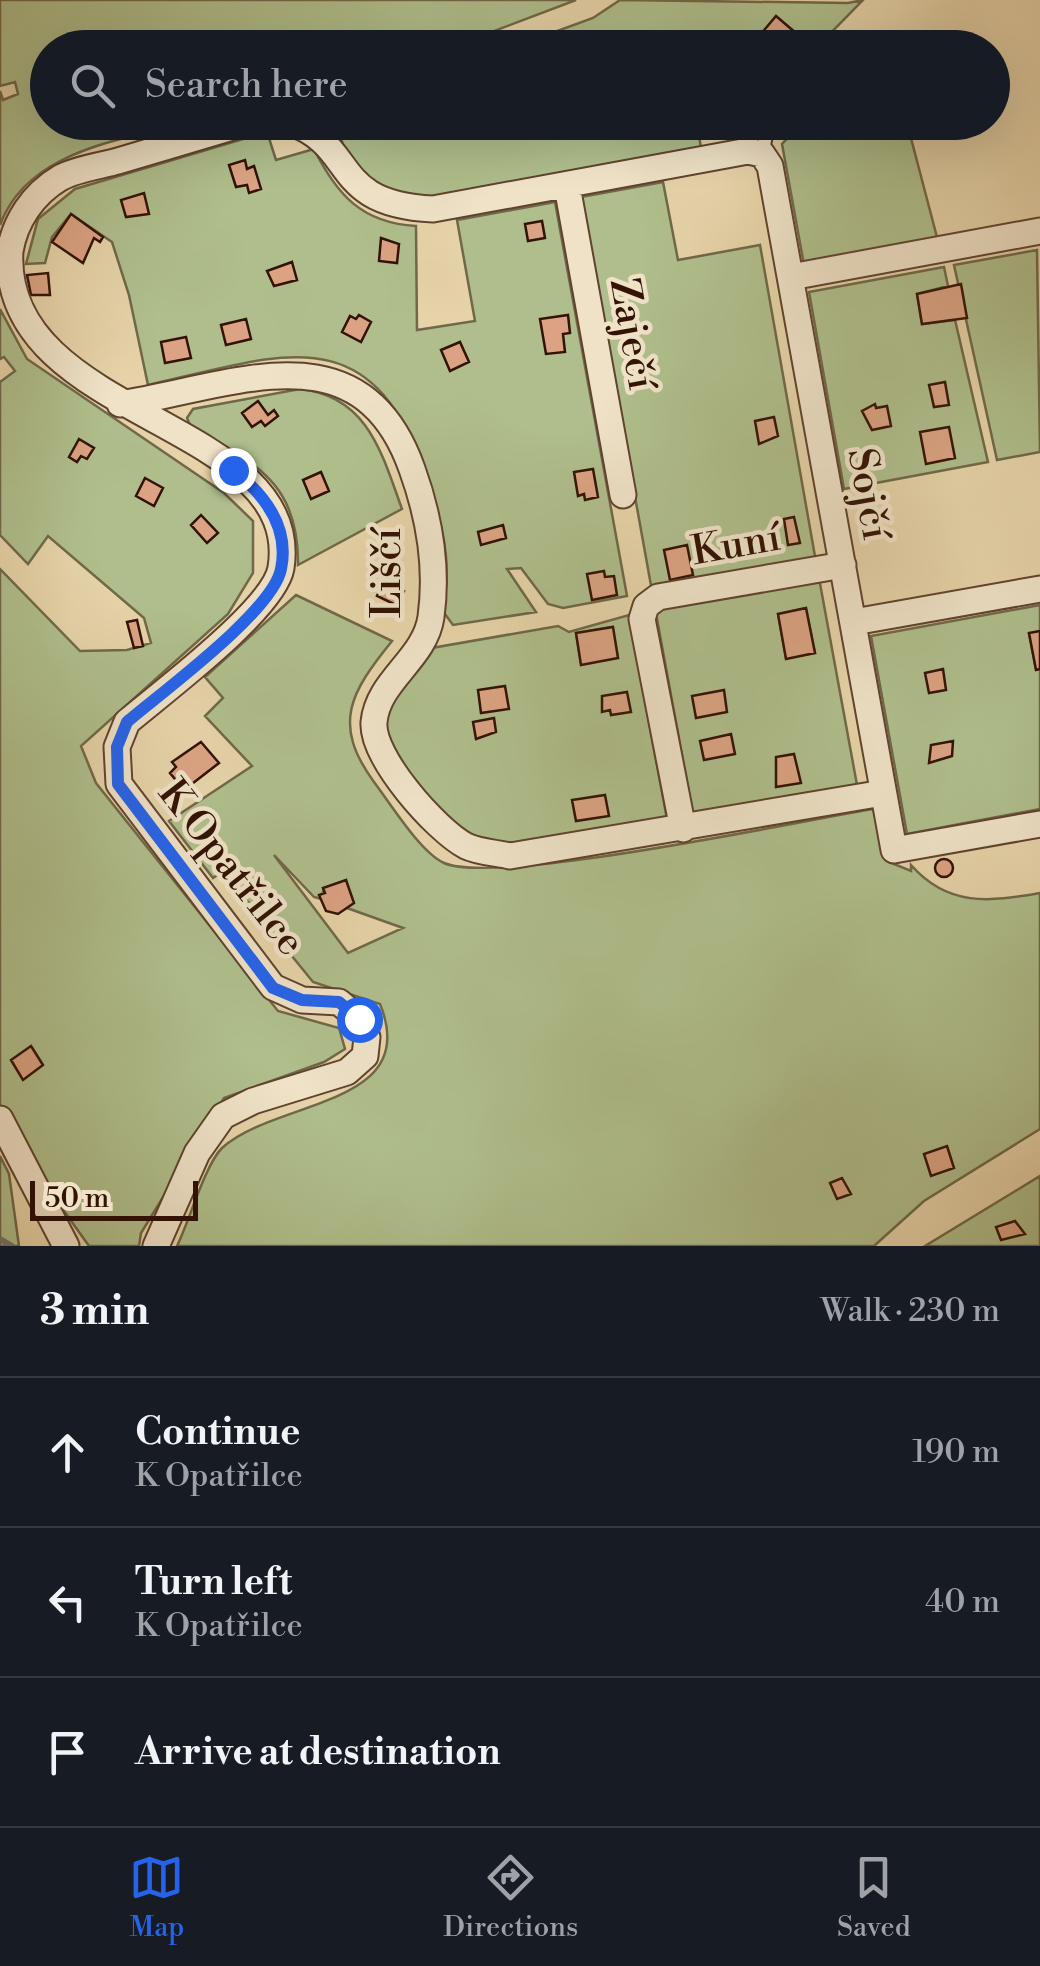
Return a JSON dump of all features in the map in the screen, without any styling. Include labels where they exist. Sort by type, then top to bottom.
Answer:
[{"type":"street","name":"K Opatřilce","points":[[156,1246],[197,1154],[223,1116],[253,1101],[347,1072],[365,1056],[367,1037],[359,1019],[339,1002],[302,1000],[273,988],[118,784],[117,747],[127,722],[254,613],[281,571],[280,526],[262,492],[233,470],[65,369],[36,338],[19,311],[8,268],[21,216],[62,177],[188,140]]},
{"type":"street","points":[[322,140],[348,178],[371,197],[404,208],[433,208],[567,186],[748,151],[762,154]]},
{"type":"street","name":"Sojčí","points":[[762,154],[770,166],[894,850],[1040,824]]},
{"type":"street","name":"Zaječí","points":[[567,186],[623,495]]},
{"type":"street","points":[[791,277],[1040,231]]},
{"type":"street","name":"Liščí","points":[[120,404],[303,374],[334,379],[364,395],[385,413],[402,440],[425,506],[432,550],[426,636],[383,693],[374,722],[378,744],[389,766],[440,826],[468,847],[510,856],[882,793]]},
{"type":"street","name":"Kuní","points":[[684,828],[642,619],[646,606],[658,597],[842,564]]},
{"type":"street","points":[[854,622],[1040,589]]},
{"type":"street","points":[[0,1120],[66,1246]]},
{"type":"lane","points":[[762,154],[765,140]]},
{"type":"green space","points":[[0,0],[576,0],[497,30],[30,30],[30,140],[117,140],[76,154],[30,181],[13,200],[0,225],[0,91],[3,100],[18,94],[15,82],[0,86]]},
{"type":"green space","points":[[620,0],[863,0],[834,30],[792,30],[776,17],[775,30],[560,30],[593,18]]},
{"type":"green space","points":[[240,140],[270,140],[276,160],[314,149],[332,180],[353,204],[381,219],[416,226],[417,330],[475,321],[457,220],[555,202],[627,596],[563,608],[548,604],[521,568],[507,569],[536,612],[453,625],[442,610],[446,558],[426,476],[404,424],[378,389],[349,368],[317,358],[240,364],[148,385],[129,295],[112,242],[71,214],[52,237],[45,263],[26,264],[38,219],[75,189]]},
{"type":"green space","points":[[341,140],[700,140],[701,148],[426,198],[377,188],[346,152]]},
{"type":"green space","points":[[786,140],[911,140],[938,241],[804,265],[782,144]]},
{"type":"green space","points":[[663,182],[678,260],[760,245],[816,562],[652,591],[581,197]]},
{"type":"green space","points":[[1037,250],[1040,452],[997,460],[954,265]]},
{"type":"green space","points":[[944,267],[948,286],[917,294],[922,324],[955,320],[988,462],[844,489],[809,292]]},
{"type":"green space","points":[[0,309],[27,359],[224,493],[253,521],[253,573],[228,614],[81,746],[96,783],[278,1011],[339,1028],[345,1049],[324,1062],[224,1098],[141,1233],[139,1246],[89,1246],[34,1169],[0,1107],[0,569],[80,651],[127,650],[151,643],[144,618],[48,536],[28,564],[0,535],[0,382],[15,371],[4,357],[0,359]]},
{"type":"green space","points":[[300,389],[342,403],[357,416],[379,449],[402,509],[298,565],[291,513],[281,494],[253,464],[190,425],[187,418],[193,409]]},
{"type":"green space","points":[[819,578],[857,785],[693,815],[655,608]],"holes":[[[806,608],[815,653],[786,658],[778,614]]]},
{"type":"green space","points":[[296,595],[392,641],[357,692],[350,725],[353,742],[374,782],[406,826],[425,849],[444,863],[474,868],[583,859],[873,809],[889,862],[911,871],[911,865],[940,888],[955,895],[987,899],[1040,893],[1040,1129],[924,1201],[874,1246],[177,1246],[203,1180],[222,1148],[246,1132],[363,1082],[381,1063],[387,1038],[380,1004],[313,982],[223,871],[213,878],[169,821],[252,766],[205,716],[223,698],[205,677]],"holes":[[[274,855],[314,897],[321,899],[324,888],[346,880],[347,908],[403,928],[348,953]]]},
{"type":"green space","points":[[1040,605],[1040,631],[1029,634],[1036,669],[1040,669],[1040,809],[907,834],[871,636]]},
{"type":"green space","points":[[629,615],[667,819],[519,846],[480,843],[438,813],[387,742],[382,717],[426,649],[558,626],[569,632]],"holes":[[[612,627],[618,658],[581,664],[576,633]]]},
{"type":"green space","points":[[0,1156],[9,1174],[19,1246],[0,1246]]},
{"type":"green space","points":[[1040,1176],[1040,1246],[925,1246]]},
{"type":"building","points":[[776,16],[792,30],[764,30]]},
{"type":"building","points":[[245,160],[247,169],[254,166],[261,189],[249,193],[247,185],[236,187],[229,165]]},
{"type":"building","points":[[144,193],[149,214],[126,217],[121,200]]},
{"type":"building","points":[[71,214],[103,237],[100,242],[94,238],[83,263],[52,242]]},
{"type":"building","points":[[542,221],[545,238],[528,241],[525,224]]},
{"type":"building","points":[[381,238],[399,244],[397,263],[379,261]]},
{"type":"building","points":[[292,262],[297,280],[274,286],[267,271]]},
{"type":"building","points":[[48,273],[50,295],[31,295],[27,275]]},
{"type":"building","points":[[961,284],[967,318],[922,324],[917,294]]},
{"type":"building","points":[[359,315],[371,322],[361,342],[342,332],[350,316],[356,319]]},
{"type":"building","points":[[568,315],[570,333],[563,334],[565,352],[546,354],[540,319]]},
{"type":"building","points":[[246,319],[251,339],[226,345],[221,325]]},
{"type":"building","points":[[186,337],[191,358],[165,363],[161,342]]},
{"type":"building","points":[[460,342],[469,362],[450,371],[441,350]]},
{"type":"building","points":[[945,382],[949,405],[934,407],[929,385]]},
{"type":"building","points":[[258,401],[268,415],[274,410],[278,416],[265,426],[261,421],[252,427],[242,413]]},
{"type":"building","points":[[875,404],[876,408],[887,406],[891,426],[872,430],[862,411]]},
{"type":"building","points":[[774,417],[778,436],[759,444],[755,421]]},
{"type":"building","points":[[949,427],[955,458],[926,464],[920,432]]},
{"type":"building","points":[[79,439],[94,448],[87,459],[81,456],[77,462],[69,457]]},
{"type":"building","points":[[593,469],[598,497],[585,500],[584,494],[578,496],[574,472]]},
{"type":"building","points":[[321,472],[329,491],[311,499],[303,480]]},
{"type":"building","points":[[145,478],[163,488],[154,506],[136,496]]},
{"type":"building","points":[[201,515],[218,533],[207,543],[191,525]]},
{"type":"building","points":[[794,517],[800,543],[788,545],[784,519]]},
{"type":"building","points":[[503,525],[506,538],[481,545],[478,532]]},
{"type":"building","points":[[687,545],[693,575],[670,580],[664,550]]},
{"type":"building","points":[[604,571],[605,577],[614,576],[617,595],[592,600],[587,574]]},
{"type":"building","points":[[384,581],[404,591],[396,605],[377,596]]},
{"type":"building","points":[[806,608],[815,653],[786,659],[778,614]]},
{"type":"building","points":[[137,620],[143,646],[134,648],[127,622]]},
{"type":"building","points":[[613,627],[618,658],[581,665],[576,633]]},
{"type":"building","points":[[1040,631],[1040,669],[1036,670],[1029,633]]},
{"type":"building","points":[[943,669],[946,690],[929,693],[925,673]]},
{"type":"building","points":[[505,686],[509,709],[481,713],[478,690]]},
{"type":"building","points":[[724,690],[727,712],[696,718],[692,696]]},
{"type":"building","points":[[627,692],[631,712],[602,712],[602,696]]},
{"type":"building","points":[[494,718],[496,732],[476,739],[473,722]]},
{"type":"building","points":[[731,734],[735,754],[704,760],[700,741]]},
{"type":"building","points":[[953,741],[952,756],[929,763],[931,745]]},
{"type":"building","points":[[201,742],[219,763],[184,790],[170,773],[176,767],[172,762]]},
{"type":"building","points":[[794,754],[801,783],[776,787],[776,757]]},
{"type":"building","points":[[605,795],[609,816],[576,821],[572,800]]},
{"type":"building","points":[[944,859],[951,861],[951,875],[944,877],[937,875],[935,868],[937,861]]},
{"type":"building","points":[[346,880],[354,903],[338,914],[326,911],[319,895],[325,893],[323,888]]},
{"type":"building","points":[[31,1046],[43,1065],[23,1080],[11,1060]]},
{"type":"building","points":[[947,1146],[954,1168],[931,1176],[924,1154]]},
{"type":"building","points":[[842,1178],[851,1194],[837,1199],[830,1183]]},
{"type":"building","points":[[1015,1221],[1025,1234],[1001,1240],[996,1227]]},
{"type":"waterway","points":[[0,1239],[12,1246]]},
{"type":"route","points":[[233,470],[262,492],[280,526],[281,571],[254,613],[127,722],[117,747],[118,784],[273,988],[302,1000],[339,1002],[359,1019]]}]
